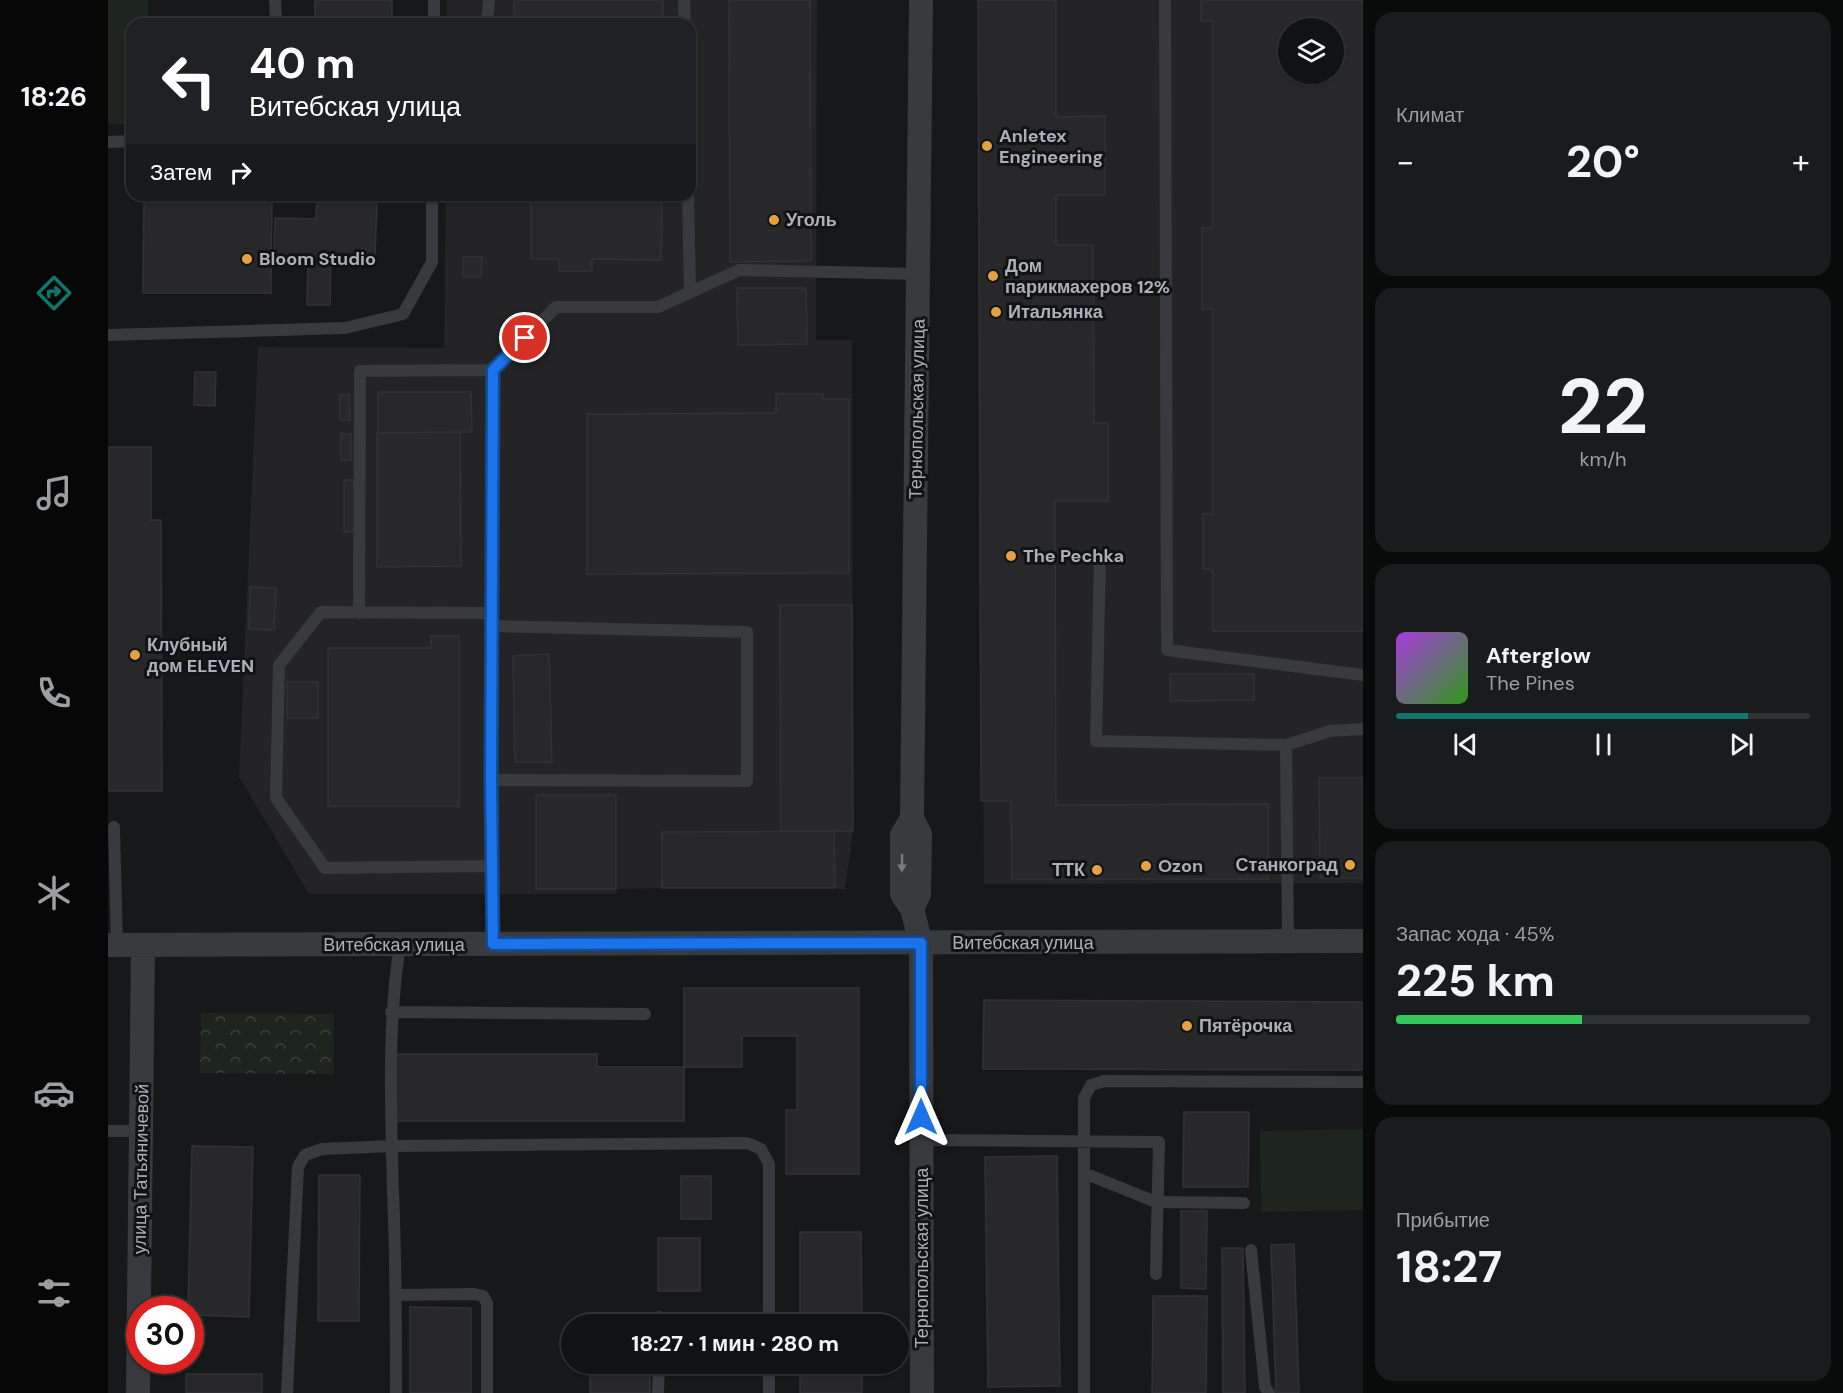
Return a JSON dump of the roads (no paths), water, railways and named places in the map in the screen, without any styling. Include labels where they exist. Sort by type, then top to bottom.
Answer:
[{"type":"street","name":"Тернопольская улица","points":[[921,0],[912,818],[902,835],[901,879],[902,894],[912,909],[921,943],[922,1393]]},
{"type":"street","name":"Витебская улица","points":[[112,945],[1363,941]]},
{"type":"street","name":"улица Татьяничевой","points":[[138,1393],[143,945]]},
{"type":"lane","points":[[275,0],[276,18]]},
{"type":"lane","points":[[434,0],[434,18]]},
{"type":"lane","points":[[488,18],[489,0]]},
{"type":"lane","points":[[684,0],[685,18]]},
{"type":"lane","points":[[1165,0],[1167,650],[1363,675]]},
{"type":"lane","points":[[108,142],[126,141]]},
{"type":"lane","points":[[108,335],[345,328],[403,314],[432,262],[432,201]]},
{"type":"lane","points":[[688,201],[690,291]]},
{"type":"lane","points":[[493,944],[491,626],[493,370],[556,306],[658,307],[739,270],[919,274]]},
{"type":"lane","points":[[360,613],[360,371],[493,370]]},
{"type":"lane","points":[[1100,556],[1096,741],[1286,745],[1330,731],[1363,729]]},
{"type":"lane","points":[[492,613],[321,612],[279,665],[276,798],[325,868],[492,866]]},
{"type":"lane","points":[[491,626],[747,633],[747,781],[491,780]]},
{"type":"lane","points":[[1286,745],[1288,941]]},
{"type":"lane","points":[[112,945],[114,827]]},
{"type":"lane","points":[[396,1393],[397,1295],[392,1146],[391,1012],[400,945]]},
{"type":"lane","points":[[391,1012],[645,1014]]},
{"type":"lane","points":[[1084,1393],[1084,1098],[1091,1085],[1104,1081],[1363,1082]]},
{"type":"lane","points":[[108,1131],[142,1131]]},
{"type":"lane","points":[[922,1140],[1159,1142],[1156,1274]]},
{"type":"lane","points":[[287,1393],[298,1167],[305,1155],[322,1149],[392,1146],[747,1143],[761,1149],[769,1164],[769,1314]]},
{"type":"lane","points":[[1084,1173],[1156,1202],[1244,1203]]},
{"type":"lane","points":[[1251,1250],[1265,1387],[1269,1393]]},
{"type":"lane","points":[[397,1295],[474,1294],[483,1296],[487,1303],[487,1393]]},
{"type":"lane","points":[[658,1393],[659,1374]]},
{"type":"lane","points":[[769,1374],[769,1393]]},
{"type":"place","name":"Anletex Engineering","points":[[987,146]]},
{"type":"place","name":"Уголь","points":[[774,220]]},
{"type":"place","name":"Bloom Studio","points":[[247,259]]},
{"type":"place","name":"Дом парикмахеров 12%","points":[[993,276]]},
{"type":"place","name":"Итальянка","points":[[996,312]]},
{"type":"place","name":"The Pechka","points":[[1011,556]]},
{"type":"place","name":"Клубный дом ELEVEN","points":[[135,655]]},
{"type":"place","name":"Станкоград","points":[[1350,865]]},
{"type":"place","name":"Ozon","points":[[1146,866]]},
{"type":"place","name":"ТТК","points":[[1097,870]]},
{"type":"place","name":"Пятёрочка","points":[[1187,1026]]}]
